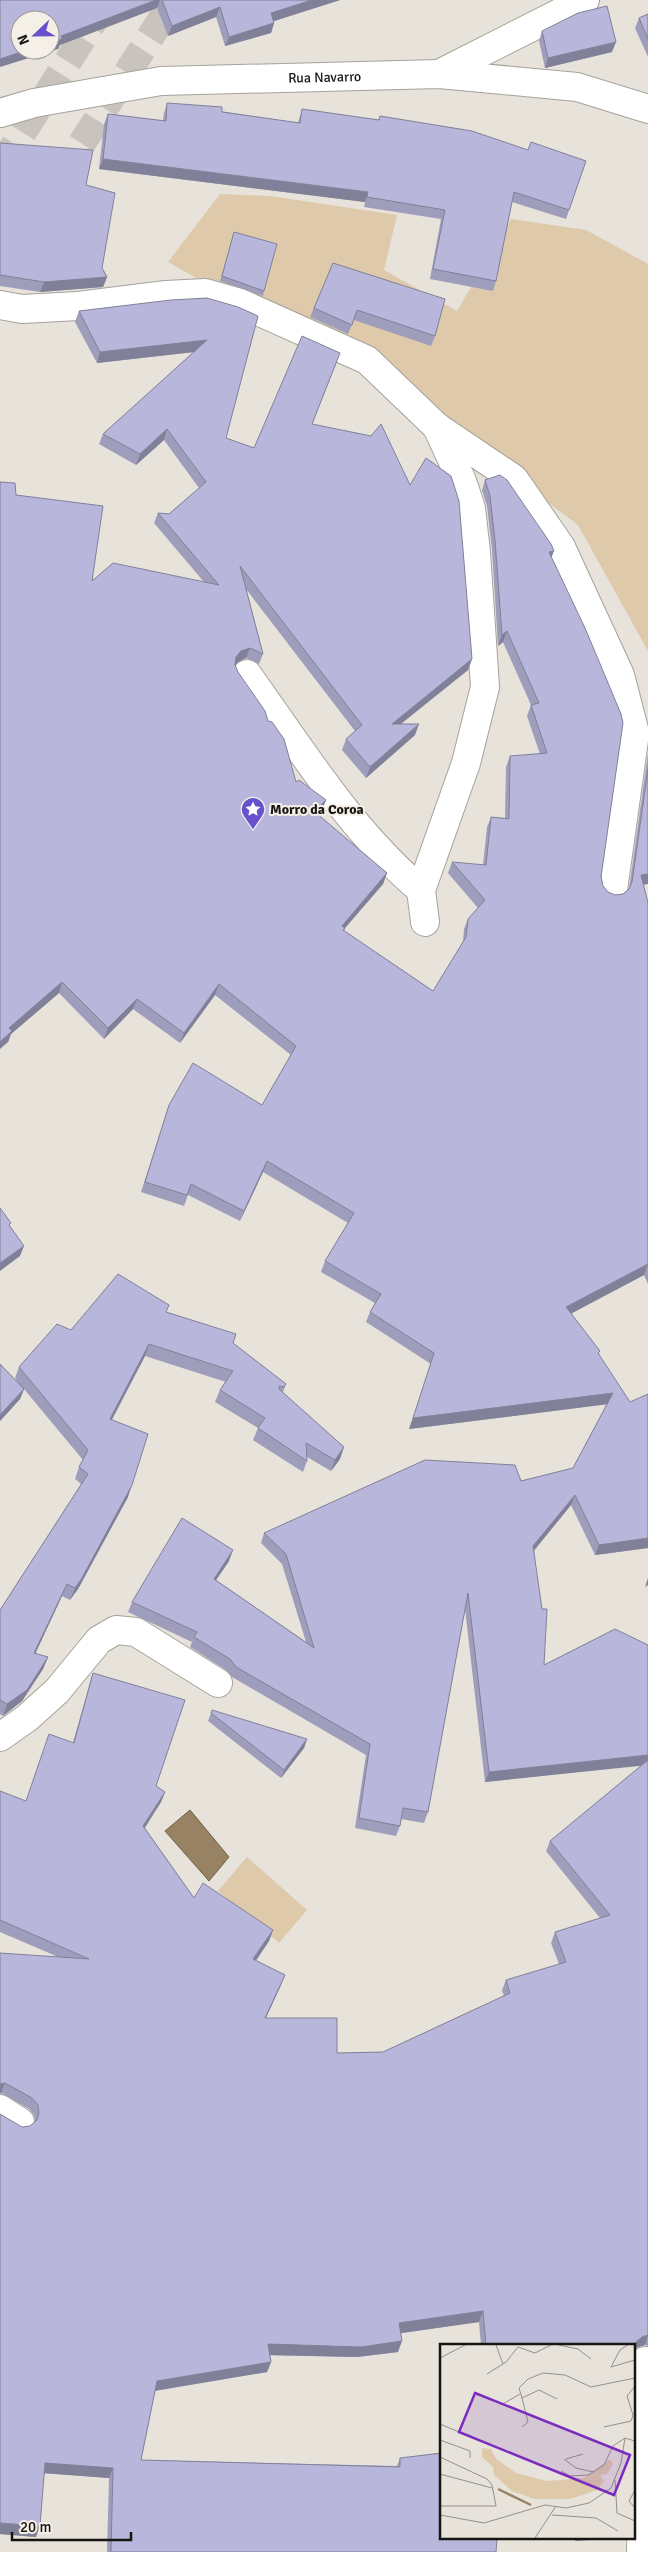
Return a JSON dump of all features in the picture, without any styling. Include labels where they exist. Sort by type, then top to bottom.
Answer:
[{"type":"street","points":[[439,74],[585,0]]},
{"type":"street","name":"Rua Navarro","points":[[0,113],[34,103],[161,81],[439,74],[577,87],[648,110]]},
{"type":"street","points":[[0,306],[22,309],[78,306],[166,295],[205,293],[276,318],[367,360],[437,427],[514,480],[561,548],[620,675],[635,733],[613,890]]},
{"type":"street","points":[[425,922],[421,890],[466,763],[485,687],[476,552],[471,508],[462,481],[437,427]]},
{"type":"street","points":[[247,674],[334,798],[398,871],[421,890]]},
{"type":"street","points":[[0,1737],[27,1718],[57,1691],[98,1640],[116,1630],[136,1632],[218,1683]]},
{"type":"street","points":[[641,2552],[645,2361]]},
{"type":"shaded area","points":[[220,194],[270,196],[397,215],[384,270],[457,311],[511,219],[586,230],[648,264],[648,651],[578,525],[462,438],[312,343],[168,262]]},
{"type":"shaded area","points":[[190,1810],[229,1857],[209,1881],[165,1831]]},
{"type":"shaded area","points":[[247,1857],[307,1910],[279,1943],[218,1891]]},
{"type":"building","points":[[0,0],[156,0],[61,36],[62,39],[60,40],[60,10],[10,10],[10,56],[0,59]]},
{"type":"building","points":[[162,0],[312,0],[271,13],[274,23],[229,37],[220,7],[172,26]]},
{"type":"building","points":[[607,6],[616,42],[548,58],[542,31],[578,13]]},
{"type":"building","points":[[648,14],[648,39],[639,18]]},
{"type":"building","points":[[167,103],[222,107],[222,112],[300,123],[302,109],[379,120],[380,116],[472,131],[528,150],[531,142],[586,161],[569,210],[514,192],[496,281],[433,269],[445,210],[367,197],[368,192],[103,159],[108,114],[166,121]]},
{"type":"building","points":[[0,143],[93,150],[86,185],[115,193],[102,268],[107,277],[44,282],[0,275]]},
{"type":"building","points":[[234,232],[277,244],[264,291],[222,276]]},
{"type":"building","points":[[333,263],[445,299],[435,336],[357,310],[352,325],[314,308]]},
{"type":"building","points":[[207,298],[238,307],[258,316],[226,438],[254,448],[302,336],[340,353],[312,424],[371,436],[381,424],[410,485],[426,458],[451,476],[459,501],[472,659],[392,724],[419,724],[370,767],[346,739],[362,725],[240,566],[263,654],[250,648],[241,651],[236,657],[235,665],[238,672],[265,711],[268,721],[272,722],[284,739],[296,782],[299,780],[326,800],[315,812],[387,873],[342,926],[345,928],[343,930],[433,991],[466,937],[468,919],[485,900],[452,862],[486,865],[491,817],[509,819],[510,756],[547,753],[531,705],[539,703],[507,631],[502,635],[495,540],[490,496],[485,480],[500,475],[507,480],[551,544],[554,551],[549,552],[585,628],[621,714],[623,723],[601,877],[603,886],[608,892],[615,895],[623,894],[629,889],[632,882],[648,769],[648,874],[641,875],[648,903],[648,1264],[566,1307],[600,1351],[598,1353],[630,1402],[648,1394],[648,1538],[599,1545],[575,1495],[533,1546],[542,1609],[547,1609],[544,1665],[615,1629],[648,1645],[648,1755],[489,1772],[468,1593],[428,1812],[403,1808],[400,1826],[359,1818],[370,1744],[236,1667],[230,1659],[194,1637],[197,1632],[132,1602],[182,1518],[233,1550],[214,1579],[314,1648],[286,1554],[264,1533],[425,1460],[515,1465],[521,1481],[573,1468],[613,1393],[413,1418],[434,1353],[370,1312],[381,1294],[325,1261],[354,1213],[267,1161],[244,1211],[191,1184],[187,1195],[145,1182],[169,1105],[193,1063],[262,1105],[296,1046],[219,984],[184,1033],[137,999],[108,1028],[62,982],[9,1028],[12,1031],[0,1042],[0,482],[15,483],[16,495],[103,506],[92,581],[113,563],[219,585],[158,513],[169,514],[206,482],[167,429],[140,454],[103,434],[207,340],[100,352],[79,311],[171,300]]},
{"type":"building","points":[[0,1208],[24,1246],[0,1263]]},
{"type":"building","points":[[118,1274],[169,1305],[166,1312],[236,1334],[233,1343],[286,1384],[284,1387],[279,1386],[279,1389],[344,1447],[335,1460],[306,1443],[307,1461],[258,1428],[265,1418],[220,1390],[233,1371],[149,1344],[110,1419],[148,1434],[132,1485],[82,1578],[75,1588],[67,1584],[34,1653],[48,1657],[27,1690],[7,1704],[0,1700],[0,1610],[88,1474],[79,1467],[88,1450],[19,1367],[57,1324],[71,1330]]},
{"type":"building","points":[[0,1364],[24,1389],[0,1415]]},
{"type":"building","points":[[93,1673],[185,1700],[156,1786],[165,1792],[143,1826],[194,1898],[203,1883],[273,1930],[253,1959],[285,1975],[265,2018],[337,2018],[337,2053],[383,2052],[510,1993],[506,1980],[566,1962],[555,1932],[610,1915],[550,1841],[648,1760],[648,2335],[642,2337],[635,2344],[486,2344],[483,2311],[399,2323],[402,2341],[361,2347],[268,2344],[271,2362],[157,2381],[141,2460],[400,2467],[400,2458],[440,2453],[440,2540],[497,2540],[496,2552],[111,2552],[113,2468],[45,2463],[40,2526],[0,2523],[0,2114],[22,2127],[30,2126],[37,2120],[39,2113],[38,2105],[32,2098],[5,2083],[0,2084],[0,1953],[89,1959],[0,1920],[0,1791],[26,1801],[49,1734],[74,1743]]},
{"type":"building","points":[[212,1710],[307,1739],[284,1770],[211,1713]]},
{"type":"tunnel","points":[[0,168],[107,0]]},
{"type":"tunnel","points":[[59,179],[174,0]]},
{"type":"place","name":"Morro da Coroa","points":[[253,830]]}]
